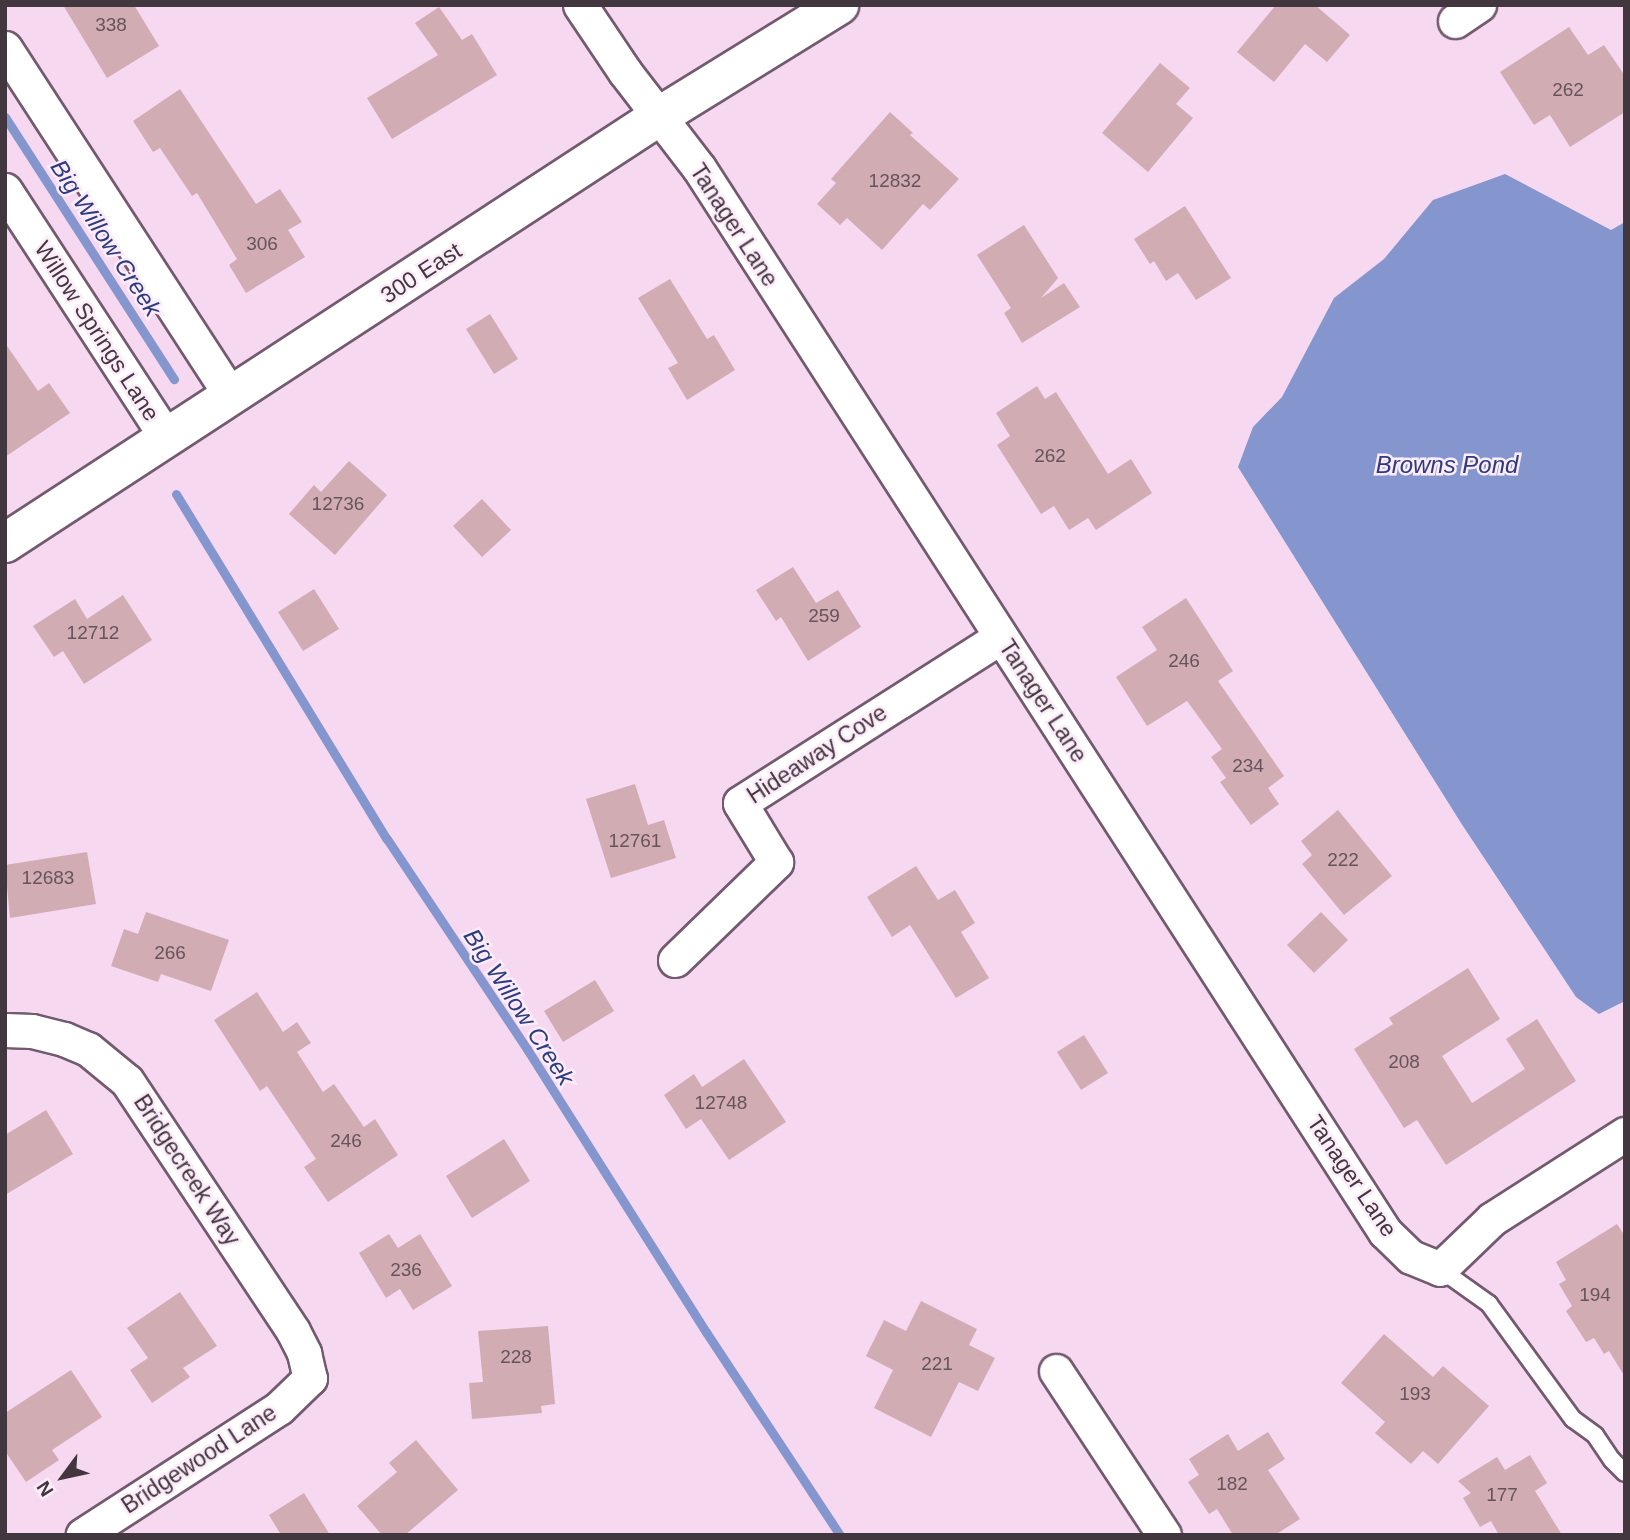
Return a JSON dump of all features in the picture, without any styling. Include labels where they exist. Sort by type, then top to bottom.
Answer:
[{"type":"main road","name":"300 East","points":[[5,543],[658,117],[839,5]]},
{"type":"street","name":"Tanager Lane","points":[[580,5],[658,117],[699,168],[1385,1232],[1411,1257],[1440,1269]]},
{"type":"street","points":[[5,48],[230,394]]},
{"type":"street","name":"Willow Springs Lane","points":[[5,190],[166,437]]},
{"type":"street","name":"Hideaway Cove","points":[[675,960],[776,862],[740,803],[1001,637]]},
{"type":"street","name":"Bridgecreek Way","points":[[5,1030],[32,1031],[64,1038],[88,1049],[128,1081],[293,1331],[304,1353],[310,1378]]},
{"type":"street","points":[[1440,1269],[1492,1219],[1625,1134]]},
{"type":"street","points":[[1056,1371],[1164,1535]]},
{"type":"street","name":"Bridgewood Lane","points":[[83,1535],[279,1408],[310,1378]]},
{"type":"lane","points":[[1440,1269],[1489,1304],[1573,1419],[1595,1435],[1612,1460],[1625,1473]]},
{"type":"water","name":"Browns Pond","points":[[1505,174],[1611,230],[1625,222],[1625,1001],[1599,1014],[1576,997],[1461,823],[1238,467],[1253,427],[1282,397],[1334,298],[1384,259],[1433,200]]},
{"type":"building","points":[[63,5],[134,5],[159,46],[107,78]]},
{"type":"building","points":[[1276,5],[1315,5],[1350,35],[1327,62],[1305,44],[1274,82],[1237,52]]},
{"type":"building","points":[[439,7],[462,40],[472,34],[497,75],[392,139],[367,98],[438,55],[415,23]]},
{"type":"building","points":[[1569,27],[1588,55],[1604,45],[1625,76],[1625,112],[1570,147],[1550,115],[1534,125],[1500,72]]},
{"type":"building","points":[[1160,63],[1190,88],[1176,104],[1193,118],[1148,172],[1102,133]]},
{"type":"building","points":[[180,89],[256,204],[280,189],[302,222],[288,230],[305,257],[246,293],[229,265],[237,259],[197,193],[192,196],[160,148],[153,152],[133,121]]},
{"type":"building","points":[[890,112],[913,133],[910,135],[959,179],[930,210],[923,204],[882,250],[847,218],[840,225],[817,204],[836,183],[831,179]]},
{"type":"building","points":[[1185,206],[1231,278],[1196,300],[1178,273],[1166,281],[1154,261],[1150,264],[1134,239]]},
{"type":"building","points":[[1024,225],[1058,278],[1041,298],[1064,283],[1080,307],[1022,343],[1004,313],[1011,308],[977,255]]},
{"type":"building","points":[[670,279],[707,339],[714,335],[735,370],[687,400],[668,368],[678,363],[638,298]]},
{"type":"building","points":[[490,314],[518,359],[494,374],[466,329]]},
{"type":"building","points":[[5,343],[38,391],[49,383],[70,413],[5,457]]},
{"type":"building","points":[[1037,386],[1045,399],[1056,392],[1108,474],[1131,459],[1152,493],[1096,530],[1088,518],[1069,530],[1054,506],[1041,514],[997,445],[1010,436],[996,413]]},
{"type":"building","points":[[349,461],[387,495],[335,555],[289,514],[314,485],[321,492]]},
{"type":"building","points":[[482,499],[511,530],[482,557],[453,526]]},
{"type":"building","points":[[793,567],[816,603],[838,590],[861,627],[808,661],[781,617],[776,621],[756,590]]},
{"type":"building","points":[[314,589],[339,629],[303,651],[278,612]]},
{"type":"building","points":[[123,595],[152,640],[84,684],[63,651],[54,657],[33,626],[75,599],[87,619]]},
{"type":"building","points":[[1186,598],[1233,671],[1218,681],[1284,776],[1268,788],[1279,804],[1251,825],[1220,782],[1226,778],[1211,757],[1222,749],[1187,701],[1147,726],[1116,677],[1157,650],[1142,627]]},
{"type":"building","points":[[635,784],[648,825],[664,820],[676,858],[611,878],[586,799]]},
{"type":"building","points":[[1338,810],[1392,876],[1344,915],[1302,864],[1312,855],[1301,841]]},
{"type":"building","points":[[87,852],[96,904],[10,918],[5,865]]},
{"type":"building","points":[[916,866],[938,900],[955,890],[975,923],[961,932],[989,978],[956,998],[910,925],[892,937],[867,897]]},
{"type":"building","points":[[146,912],[229,940],[211,991],[161,974],[158,982],[111,966],[124,929],[138,934]]},
{"type":"building","points":[[1321,912],[1348,940],[1314,973],[1287,945]]},
{"type":"building","points":[[1468,968],[1500,1019],[1442,1056],[1472,1103],[1525,1069],[1506,1039],[1537,1019],[1576,1081],[1446,1165],[1417,1120],[1404,1128],[1354,1049],[1393,1024],[1389,1018]]},
{"type":"building","points":[[595,980],[614,1011],[563,1042],[544,1011]]},
{"type":"building","points":[[257,992],[283,1032],[297,1022],[311,1043],[297,1052],[323,1092],[334,1084],[364,1127],[375,1119],[398,1155],[328,1202],[304,1167],[316,1159],[267,1086],[260,1091],[214,1020]]},
{"type":"building","points":[[1084,1035],[1108,1073],[1081,1090],[1057,1052]]},
{"type":"building","points":[[744,1059],[786,1122],[729,1160],[701,1119],[686,1129],[664,1095],[694,1074],[702,1087]]},
{"type":"building","points":[[46,1110],[73,1154],[5,1195],[5,1135]]},
{"type":"building","points":[[504,1139],[530,1181],[472,1218],[446,1176]]},
{"type":"building","points":[[1617,1224],[1625,1236],[1625,1377],[1609,1351],[1604,1354],[1594,1338],[1586,1342],[1566,1311],[1572,1306],[1559,1284],[1566,1280],[1556,1262]]},
{"type":"building","points":[[389,1234],[398,1248],[420,1234],[452,1286],[413,1310],[400,1289],[386,1298],[359,1253]]},
{"type":"building","points":[[180,1292],[217,1346],[183,1368],[190,1377],[152,1403],[130,1370],[148,1358],[127,1328]]},
{"type":"building","points":[[921,1301],[977,1329],[969,1345],[995,1358],[978,1391],[959,1382],[931,1437],[874,1408],[893,1370],[866,1356],[884,1320],[906,1331]]},
{"type":"building","points":[[548,1326],[555,1404],[541,1406],[542,1413],[472,1419],[469,1383],[483,1382],[478,1331]]},
{"type":"building","points":[[1384,1334],[1433,1377],[1443,1366],[1489,1406],[1438,1464],[1423,1451],[1411,1464],[1375,1433],[1385,1422],[1341,1383]]},
{"type":"building","points":[[71,1370],[102,1417],[52,1450],[59,1460],[26,1482],[5,1451],[5,1413]]},
{"type":"building","points":[[1268,1432],[1285,1459],[1268,1470],[1300,1519],[1275,1535],[1233,1535],[1217,1509],[1209,1514],[1188,1482],[1199,1475],[1189,1459],[1228,1434],[1238,1451]]},
{"type":"building","points":[[416,1440],[458,1490],[405,1535],[382,1535],[357,1506],[397,1472],[389,1463]]},
{"type":"building","points":[[1530,1455],[1547,1483],[1535,1491],[1562,1535],[1499,1535],[1491,1521],[1480,1527],[1463,1498],[1471,1493],[1458,1481],[1497,1457],[1505,1470]]},
{"type":"building","points":[[304,1493],[330,1535],[281,1535],[269,1515]]},
{"type":"waterway","name":"Big Willow Creek","points":[[5,117],[174,379]]},
{"type":"waterway","name":"Big Willow Creek","points":[[176,494],[387,839],[527,1049],[706,1332],[840,1535]]}]
